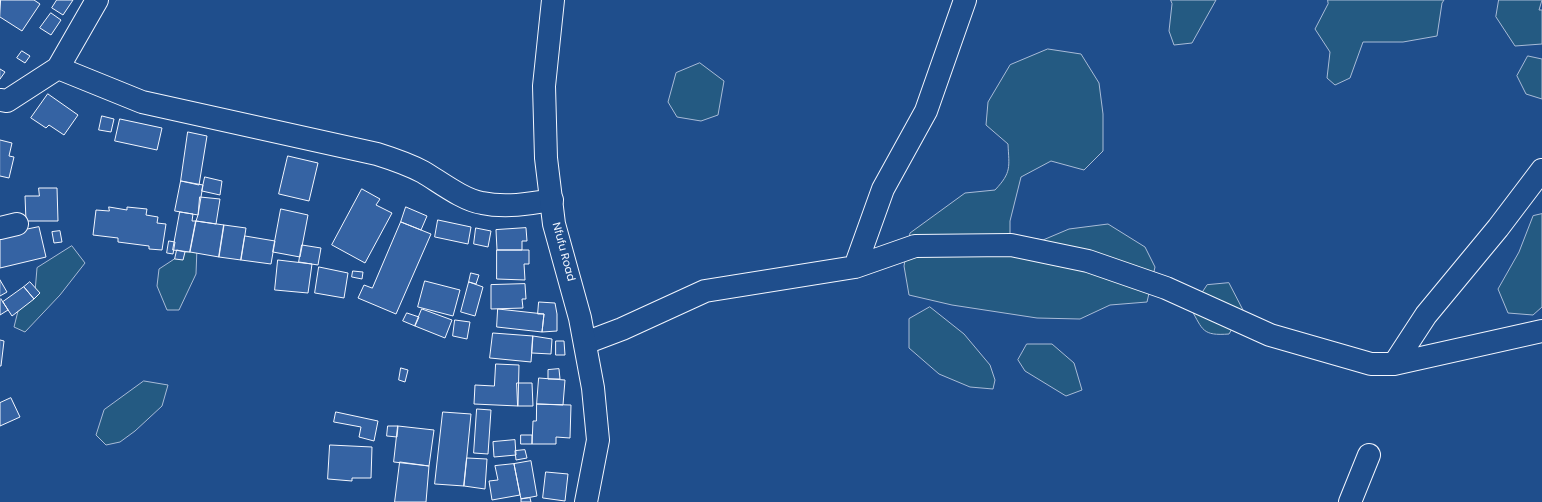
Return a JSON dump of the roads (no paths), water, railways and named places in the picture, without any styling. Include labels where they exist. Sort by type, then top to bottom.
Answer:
[{"type":"street","points":[[0,100],[7,101],[58,68],[97,0]]},
{"type":"street","name":"Nfufu Road","points":[[553,0],[544,86],[546,158],[554,224],[580,318],[593,388],[598,440],[586,502]]},
{"type":"street","points":[[855,267],[883,189],[926,111],[965,0]]},
{"type":"street","points":[[58,68],[142,102],[377,154],[397,160],[422,172],[458,194],[481,203],[518,206],[552,200]]},
{"type":"street","points":[[1394,364],[1426,315],[1498,228],[1542,170]]},
{"type":"street","points":[[585,344],[622,329],[705,291],[855,267],[915,246],[1011,245],[1088,261],[1166,288],[1270,334],[1371,364],[1394,364],[1542,331]]},
{"type":"street","points":[[1350,502],[1369,455]]}]
